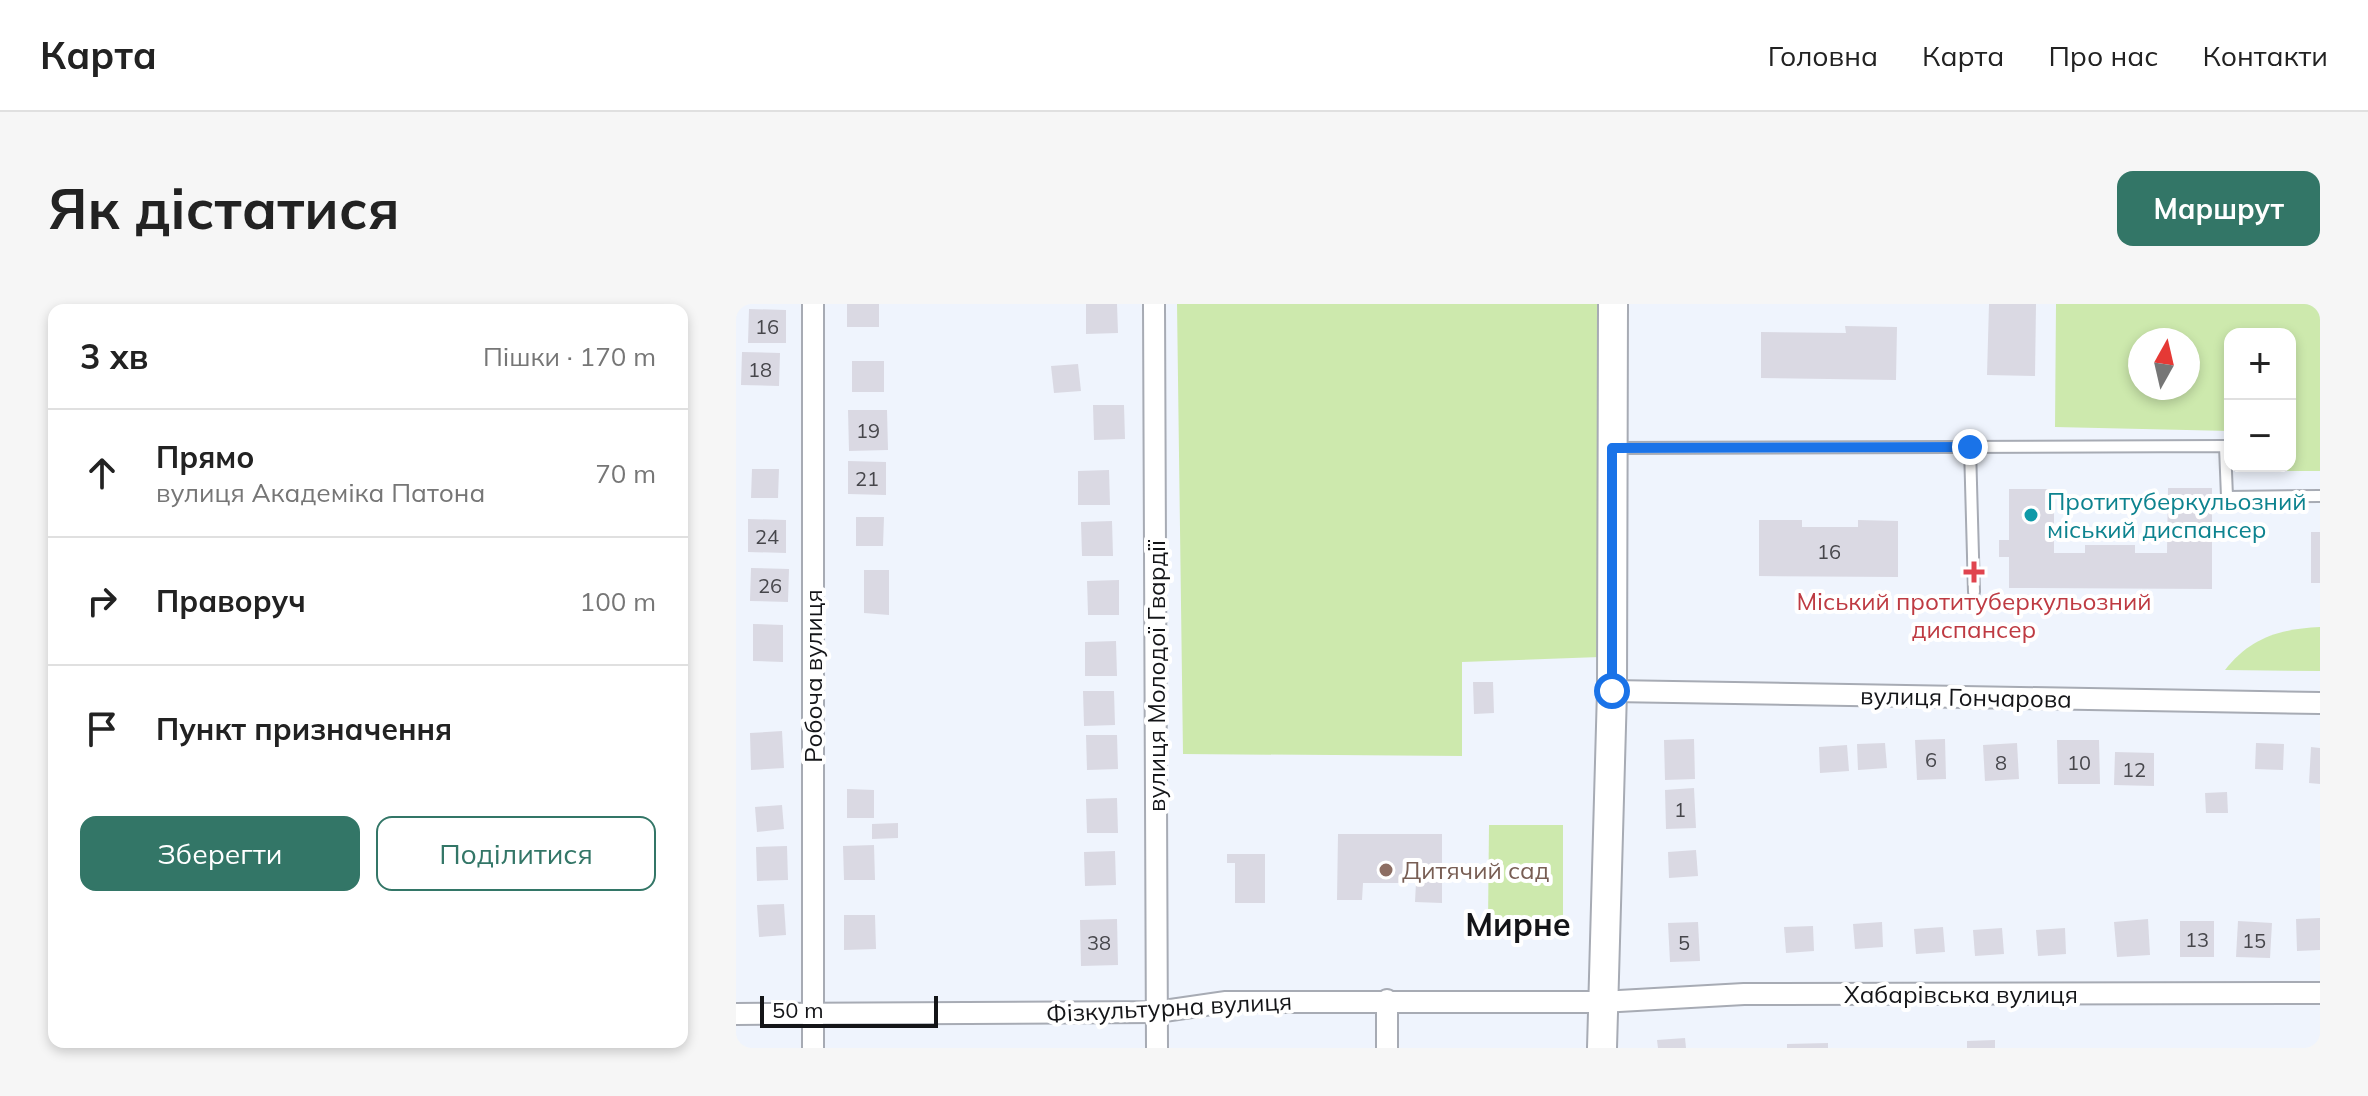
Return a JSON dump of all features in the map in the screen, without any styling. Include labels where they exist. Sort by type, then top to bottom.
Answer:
[{"type":"street","name":"Робоча вулиця","points":[[813,304],[813,1048]]},
{"type":"street","name":"вулиця Молодої Гвардії","points":[[1154,304],[1157,1048]]},
{"type":"street","points":[[1602,1048],[1612,691],[1613,304]]},
{"type":"street","name":"вулиця Гончарова","points":[[1612,691],[2320,703]]},
{"type":"street","name":"Хабарівська вулиця","points":[[1601,1002],[1744,994],[2320,993]]},
{"type":"street","points":[[1387,1000],[1387,1048]]},
{"type":"street","name":"Фізкультурна вулиця","points":[[736,1014],[1157,1012],[1226,1002],[1601,1002]]},
{"type":"lane","points":[[1612,448],[2225,446],[2227,497],[2320,496]]},
{"type":"lane","points":[[1970,447],[1974,592]]},
{"type":"green space","points":[[1177,304],[1604,304],[1600,657],[1462,662],[1462,756],[1183,754]]},
{"type":"green space","points":[[2056,304],[2320,304],[2320,471],[2296,471],[2296,328],[2224,328],[2224,431],[2055,427]]},
{"type":"green space","points":[[2320,627],[2320,671],[2225,670],[2245,650],[2266,637]]},
{"type":"green space","points":[[1489,825],[1563,825],[1563,923],[1488,923]]},
{"type":"building","points":[[847,304],[879,304],[879,327],[847,327]]},
{"type":"building","points":[[1086,304],[1117,304],[1118,333],[1086,334]]},
{"type":"building","points":[[1989,304],[2036,304],[2035,376],[1987,375]]},
{"type":"building","points":[[749,309],[786,310],[786,343],[748,343]]},
{"type":"building","points":[[1845,326],[1897,327],[1896,380],[1761,378],[1761,332],[1846,333]]},
{"type":"building","points":[[742,352],[780,353],[779,386],[741,385]]},
{"type":"building","points":[[852,361],[884,361],[884,392],[852,392]]},
{"type":"building","points":[[1078,364],[1081,391],[1054,393],[1051,366]]},
{"type":"building","points":[[1093,405],[1124,405],[1125,439],[1094,440]]},
{"type":"building","points":[[848,410],[887,410],[888,450],[849,451]]},
{"type":"building","points":[[848,461],[886,462],[886,495],[848,494]]},
{"type":"building","points":[[752,469],[779,469],[778,498],[751,498]]},
{"type":"building","points":[[1109,470],[1110,505],[1078,505],[1078,471]]},
{"type":"building","name":"Протитуберкульозний міський диспансер","points":[[2168,488],[2212,488],[2212,589],[2009,588],[2009,557],[1999,557],[1999,540],[2009,540],[2009,489],[2054,489],[2054,553],[2085,553],[2085,545],[2135,545],[2135,553],[2167,553]]},
{"type":"building","points":[[856,517],[884,517],[883,546],[856,546]]},
{"type":"building","points":[[748,519],[786,520],[786,553],[748,552]]},
{"type":"building","points":[[1759,520],[1802,520],[1802,527],[1858,527],[1858,520],[1898,521],[1898,577],[1759,576]]},
{"type":"building","points":[[1112,521],[1113,556],[1082,556],[1081,522]]},
{"type":"building","points":[[2311,532],[2320,532],[2320,583],[2311,583]]},
{"type":"building","points":[[751,568],[789,569],[788,602],[750,601]]},
{"type":"building","points":[[864,570],[889,570],[889,615],[864,613]]},
{"type":"building","points":[[1119,580],[1119,615],[1088,615],[1087,581]]},
{"type":"building","points":[[753,624],[783,625],[783,662],[753,661]]},
{"type":"building","points":[[1116,641],[1117,676],[1085,676],[1085,642]]},
{"type":"building","points":[[1473,682],[1493,682],[1494,713],[1474,714]]},
{"type":"building","points":[[1083,691],[1114,691],[1115,725],[1084,726]]},
{"type":"building","points":[[782,731],[784,768],[751,770],[750,733]]},
{"type":"building","points":[[1086,735],[1117,735],[1118,769],[1087,770]]},
{"type":"building","points":[[1694,739],[1695,779],[1665,780],[1664,740]]},
{"type":"building","points":[[1945,739],[1946,779],[1917,780],[1915,740]]},
{"type":"building","points":[[2057,740],[2099,740],[2100,784],[2058,784]]},
{"type":"building","points":[[1885,743],[1887,768],[1858,770],[1857,744]]},
{"type":"building","points":[[2017,743],[2019,779],[1985,781],[1983,745]]},
{"type":"building","points":[[2256,743],[2284,744],[2283,770],[2255,769]]},
{"type":"building","points":[[1847,745],[1849,771],[1820,773],[1819,747]]},
{"type":"building","points":[[2311,747],[2320,748],[2320,784],[2309,783]]},
{"type":"building","points":[[2115,752],[2154,753],[2154,786],[2114,785]]},
{"type":"building","points":[[1694,788],[1696,828],[1666,829],[1665,790]]},
{"type":"building","points":[[847,789],[874,790],[874,818],[847,818]]},
{"type":"building","points":[[2227,792],[2228,813],[2206,813],[2205,793]]},
{"type":"building","points":[[1117,798],[1118,833],[1087,833],[1086,799]]},
{"type":"building","points":[[782,805],[784,829],[757,832],[755,807]]},
{"type":"building","points":[[898,823],[898,838],[872,839],[872,824]]},
{"type":"building","points":[[1338,834],[1442,834],[1442,903],[1415,902],[1416,883],[1363,883],[1362,900],[1337,900]]},
{"type":"building","points":[[874,845],[875,880],[844,880],[843,846]]},
{"type":"building","points":[[787,846],[788,880],[757,881],[756,847]]},
{"type":"building","points":[[1696,850],[1698,876],[1669,878],[1668,852]]},
{"type":"building","points":[[1115,851],[1116,885],[1085,886],[1084,852]]},
{"type":"building","points":[[1227,854],[1265,854],[1265,903],[1235,903],[1235,863],[1227,863]]},
{"type":"building","points":[[784,904],[786,935],[759,937],[757,905]]},
{"type":"building","points":[[844,915],[875,915],[876,949],[844,950]]},
{"type":"building","points":[[2320,918],[2320,950],[2297,951],[2296,919]]},
{"type":"building","points":[[1117,919],[1118,965],[1081,966],[1080,920]]},
{"type":"building","points":[[2148,919],[2150,955],[2117,957],[2114,922]]},
{"type":"building","points":[[2180,921],[2214,921],[2214,957],[2180,957]]},
{"type":"building","points":[[2238,921],[2272,923],[2270,958],[2236,957]]},
{"type":"building","points":[[1698,922],[1700,961],[1670,962],[1668,923]]},
{"type":"building","points":[[1882,922],[1883,947],[1855,949],[1853,924]]},
{"type":"building","points":[[1813,926],[1814,951],[1786,953],[1784,927]]},
{"type":"building","points":[[1943,927],[1945,952],[1916,954],[1914,929]]},
{"type":"building","points":[[2002,928],[2004,954],[1975,956],[1973,930]]},
{"type":"building","points":[[2065,928],[2066,954],[2038,956],[2036,930]]},
{"type":"building","points":[[1685,1038],[1686,1048],[1658,1048],[1657,1040]]},
{"type":"building","points":[[1995,1040],[1995,1048],[1967,1048],[1967,1041]]},
{"type":"building","points":[[1828,1043],[1828,1048],[1787,1048],[1787,1044]]},
{"type":"place","name":"Протитуберкульозний міський диспансер","points":[[2031,515]]},
{"type":"place","name":"Міський протитуберкульозний диспансер","points":[[1974,572]]},
{"type":"place","name":"Дитячий сад","points":[[1386,870]]},
{"type":"district","name":"Мирне","points":[[1518,924]]},
{"type":"route","points":[[1612,691],[1612,448],[1970,447]]}]
